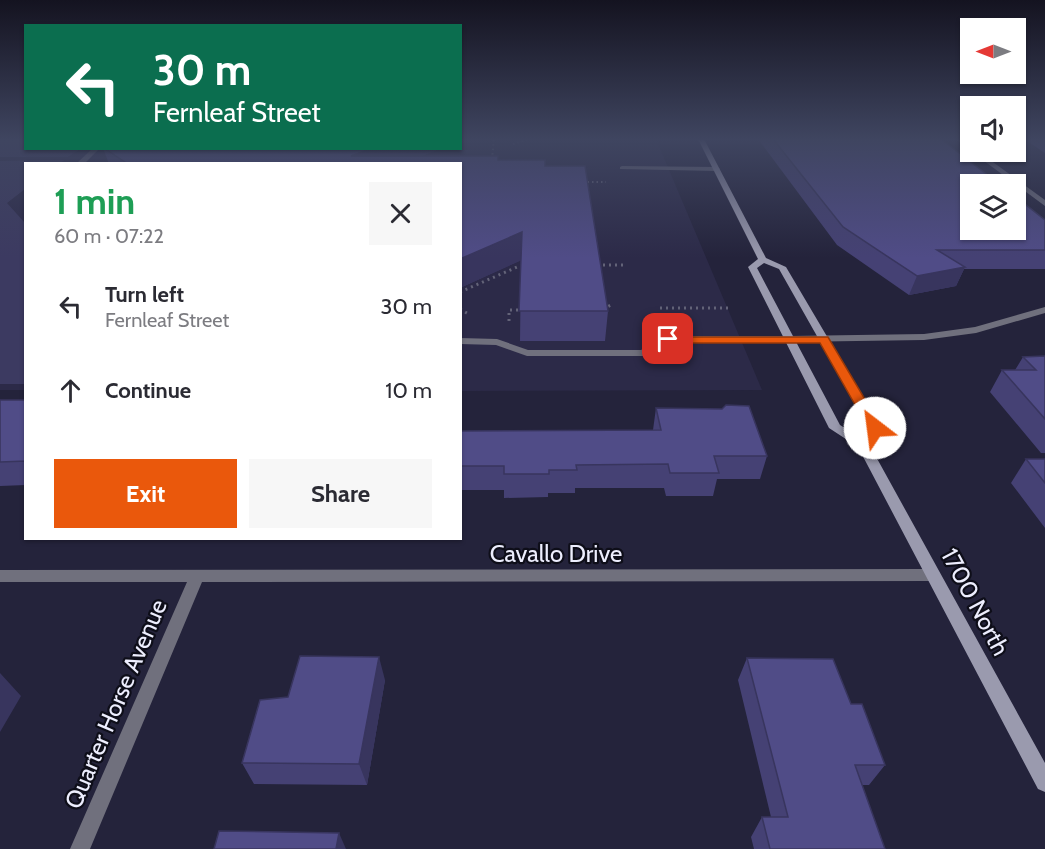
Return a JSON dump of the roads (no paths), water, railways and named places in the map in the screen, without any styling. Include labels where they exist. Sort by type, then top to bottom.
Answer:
[{"type":"street","points":[[722,179],[763,260],[782,267],[875,428],[863,444],[835,428],[752,267],[763,260]]},
{"type":"street","points":[[1011,179],[1045,204]]},
{"type":"street","points":[[462,341],[497,342],[527,353],[643,353],[668,339],[896,339],[950,334],[1045,310]]},
{"type":"street","name":"1700 North","points":[[863,444],[1045,782]]},
{"type":"street","name":"Cavallo Drive","points":[[0,576],[933,575]]},
{"type":"street","name":"Quarter Horse Avenue","points":[[80,849],[197,577]]}]
